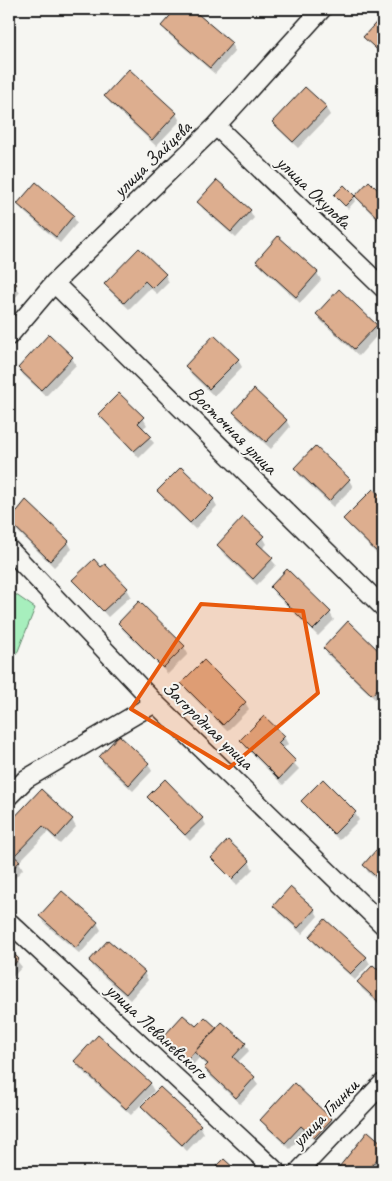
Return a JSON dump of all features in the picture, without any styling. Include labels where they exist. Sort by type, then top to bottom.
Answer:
[{"type":"street","name":"улица Зайцева","points":[[9,336],[54,283],[216,126],[322,9]]},
{"type":"street","name":"улица Окулова","points":[[216,126],[383,288]]},
{"type":"street","name":"Восточная улица","points":[[54,283],[383,607]]},
{"type":"street","name":"Загородная улица","points":[[9,549],[155,703],[383,925]]},
{"type":"street","points":[[9,796],[26,779],[155,703]]},
{"type":"street","name":"улица Леваневского","points":[[9,922],[277,1172]]},
{"type":"street","name":"улица Глинки","points":[[298,1172],[383,1083]]},
{"type":"highlighted area","points":[[201,604],[303,611],[318,693],[229,768],[131,709]]},
{"type":"green space","points":[[9,590],[35,608],[18,651],[9,662]]},
{"type":"building","points":[[176,9],[192,9],[232,43],[210,68],[161,26]]},
{"type":"building","points":[[383,15],[383,55],[363,37]]},
{"type":"building","points":[[129,69],[177,113],[152,140],[104,96]]},
{"type":"building","points":[[305,87],[327,107],[293,142],[272,122]]},
{"type":"building","points":[[217,180],[251,210],[231,232],[197,202]]},
{"type":"building","points":[[369,181],[383,195],[383,223],[355,196]]},
{"type":"building","points":[[36,182],[74,215],[56,237],[17,204]]},
{"type":"building","points":[[344,185],[355,196],[345,206],[334,195]]},
{"type":"building","points":[[278,236],[318,272],[296,297],[256,261]]},
{"type":"building","points":[[139,248],[166,274],[152,288],[145,281],[124,303],[104,284]]},
{"type":"building","points":[[9,277],[17,284],[9,293]]},
{"type":"building","points":[[339,289],[377,325],[354,349],[316,314]]},
{"type":"building","points":[[49,334],[73,357],[41,390],[18,368]]},
{"type":"building","points":[[214,335],[239,359],[209,389],[185,366]]},
{"type":"building","points":[[383,364],[383,376],[378,370]]},
{"type":"building","points":[[254,389],[287,420],[266,442],[233,412]]},
{"type":"building","points":[[119,393],[144,417],[138,423],[151,436],[134,451],[98,414]]},
{"type":"building","points":[[315,446],[350,479],[329,501],[294,468]]},
{"type":"building","points":[[181,467],[214,499],[190,523],[157,491]]},
{"type":"building","points":[[373,489],[383,498],[383,504],[379,509],[383,513],[383,558],[343,519]]},
{"type":"building","points":[[26,500],[69,541],[50,561],[9,521]]},
{"type":"building","points":[[243,517],[264,536],[257,543],[273,558],[253,579],[217,545]]},
{"type":"building","points":[[94,559],[101,567],[105,564],[128,588],[103,611],[72,580]]},
{"type":"building","points":[[287,569],[331,612],[313,630],[270,587]]},
{"type":"building","points":[[139,601],[185,646],[163,668],[118,623]]},
{"type":"building","points":[[348,621],[381,653],[376,659],[383,666],[383,683],[372,695],[323,648]]},
{"type":"building","points":[[204,660],[246,702],[223,725],[181,683]]},
{"type":"building","points":[[264,716],[285,736],[278,743],[296,761],[279,779],[240,740]]},
{"type":"building","points":[[119,735],[149,763],[129,785],[99,757]]},
{"type":"building","points":[[165,779],[203,818],[185,835],[147,797]]},
{"type":"building","points":[[323,779],[356,812],[334,834],[301,801]]},
{"type":"building","points":[[41,789],[73,819],[56,838],[43,826],[14,856],[20,861],[9,873],[9,823]]},
{"type":"building","points":[[228,840],[250,861],[232,879],[211,858]]},
{"type":"building","points":[[383,842],[383,883],[363,865]]},
{"type":"building","points":[[290,887],[315,909],[298,928],[273,906]]},
{"type":"building","points":[[62,891],[98,922],[76,948],[39,916]]},
{"type":"building","points":[[325,919],[367,957],[350,974],[309,937]]},
{"type":"building","points":[[108,940],[145,972],[126,994],[89,961]]},
{"type":"building","points":[[9,949],[19,959],[9,970]]},
{"type":"building","points":[[373,965],[383,974],[383,1006],[357,982]]},
{"type":"building","points":[[183,1015],[196,1026],[205,1017],[217,1028],[187,1060],[163,1037]]},
{"type":"building","points":[[222,1022],[246,1043],[233,1057],[255,1077],[236,1098],[204,1068],[208,1064],[194,1052]]},
{"type":"building","points":[[98,1035],[151,1083],[126,1109],[74,1061]]},
{"type":"building","points":[[294,1083],[332,1119],[314,1138],[301,1126],[285,1143],[260,1120]]},
{"type":"building","points":[[160,1087],[201,1125],[182,1145],[141,1106]]},
{"type":"building","points":[[368,1131],[383,1144],[383,1152],[366,1172],[335,1172]]},
{"type":"building","points":[[224,1159],[238,1172],[211,1172]]}]
